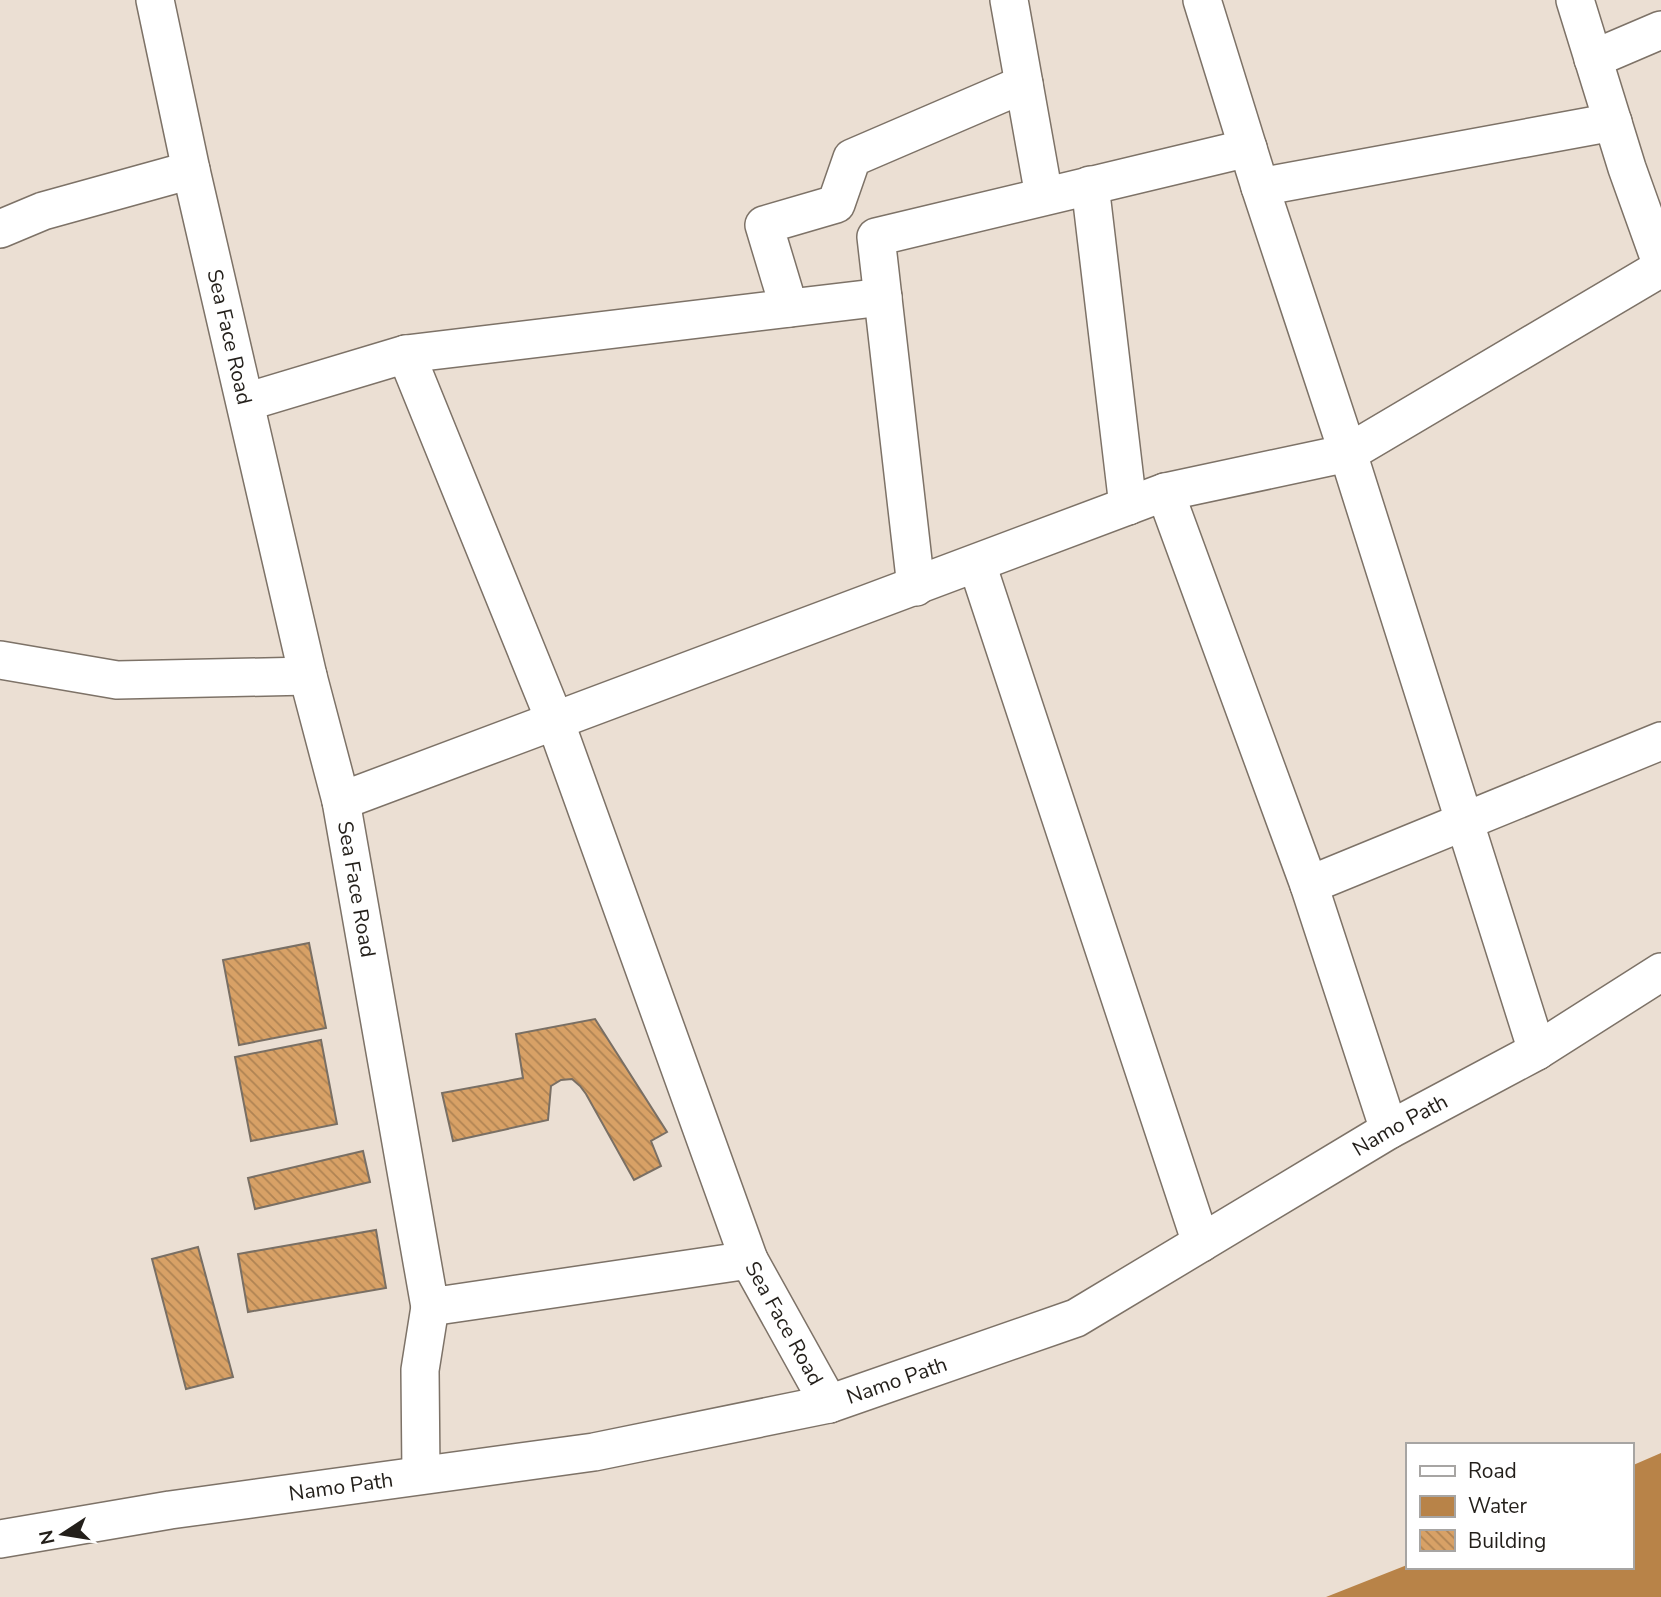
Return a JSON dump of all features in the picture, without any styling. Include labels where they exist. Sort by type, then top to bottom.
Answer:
[{"type":"street","name":"Sea Face Road","points":[[155,0],[191,170],[307,676],[341,801],[430,1307],[749,1260],[830,1404]]},
{"type":"street","points":[[1009,0],[1044,196]]},
{"type":"street","points":[[1202,0],[1537,1051]]},
{"type":"street","points":[[341,801],[1165,492],[1348,453],[1661,266],[1575,0]]},
{"type":"street","points":[[1593,59],[1661,30]]},
{"type":"street","points":[[789,308],[764,225],[836,204],[852,158],[1024,84]]},
{"type":"street","points":[[1260,187],[1613,122]]},
{"type":"street","points":[[916,587],[876,237],[1248,148]]},
{"type":"street","points":[[0,229],[43,211],[191,170]]},
{"type":"street","points":[[1090,186],[1128,506]]},
{"type":"street","points":[[246,402],[406,354],[883,297]]},
{"type":"street","points":[[406,354],[555,721],[749,1260]]},
{"type":"street","points":[[1165,492],[1309,885],[1389,1130]]},
{"type":"street","points":[[977,564],[1201,1243]]},
{"type":"street","points":[[0,660],[117,680],[307,676]]},
{"type":"street","points":[[1309,885],[1661,741]]},
{"type":"street","name":"Namo Path","points":[[0,1539],[170,1510],[594,1452],[830,1404],[1076,1318],[1389,1130],[1537,1051],[1661,972]]},
{"type":"street","points":[[421,1475],[420,1370],[430,1307]]},
{"type":"water","points":[[1661,1453],[1661,1597],[1326,1597],[1406,1565],[1406,1569],[1633,1569],[1633,1465]]},
{"type":"building","points":[[309,943],[326,1028],[239,1045],[223,960]]},
{"type":"building","points":[[595,1019],[667,1132],[651,1141],[661,1166],[634,1180],[586,1094],[572,1079],[561,1080],[551,1086],[548,1120],[453,1141],[442,1093],[523,1078],[516,1034]]},
{"type":"building","points":[[321,1040],[337,1124],[251,1141],[235,1057]]},
{"type":"building","points":[[363,1151],[370,1182],[255,1209],[248,1178]]},
{"type":"building","points":[[376,1230],[386,1288],[248,1312],[238,1254]]},
{"type":"building","points":[[198,1247],[233,1377],[186,1389],[152,1259]]}]
